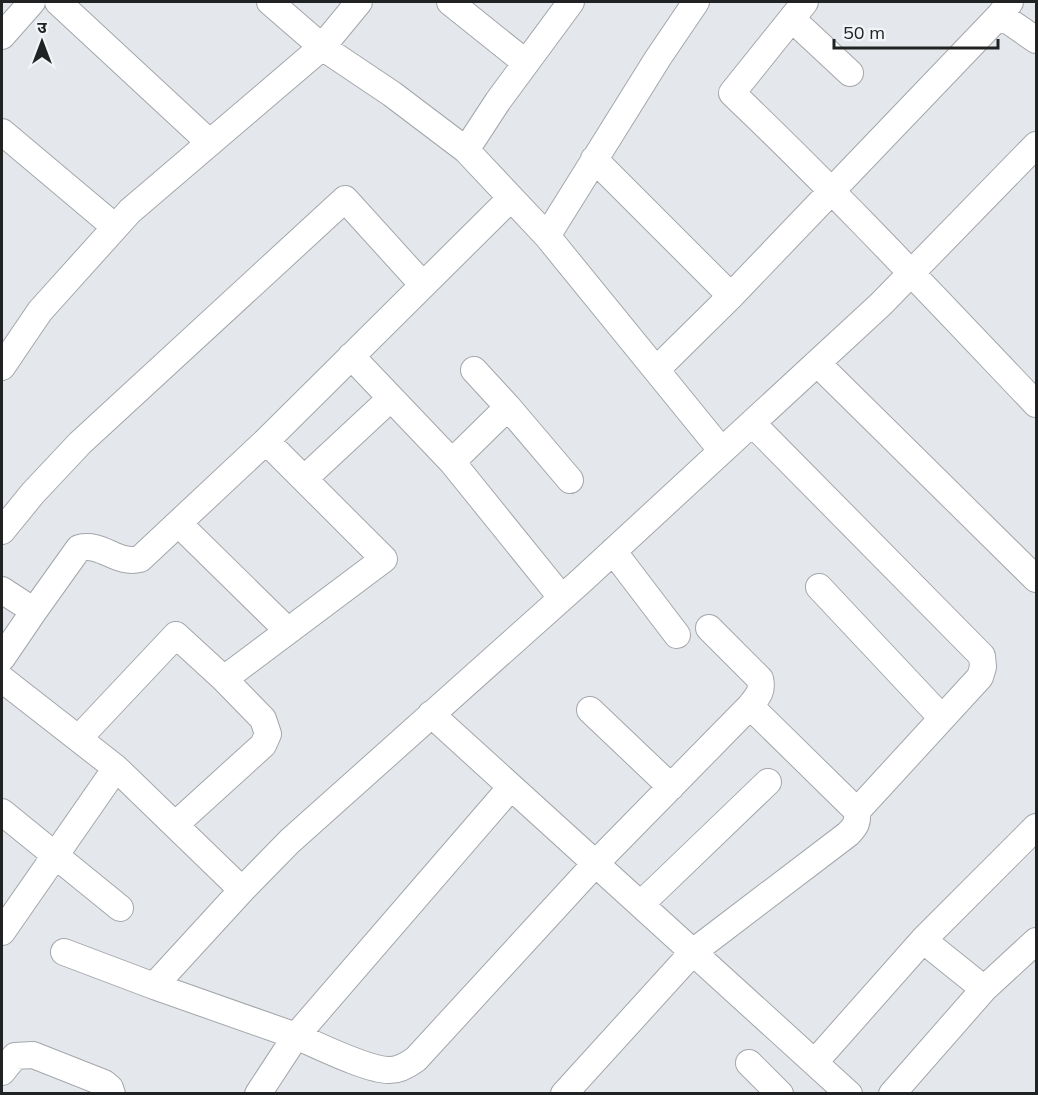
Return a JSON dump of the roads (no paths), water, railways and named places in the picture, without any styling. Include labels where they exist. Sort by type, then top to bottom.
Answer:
[{"type":"street","points":[[2,36],[32,2]]},
{"type":"street","points":[[58,2],[210,143]]},
{"type":"street","points":[[270,2],[322,47],[392,94],[466,150],[547,236],[722,450]]},
{"type":"street","points":[[2,367],[9,339],[40,311],[130,211],[322,47],[359,2]]},
{"type":"street","points":[[450,2],[526,63]]},
{"type":"street","points":[[466,150],[571,2]]},
{"type":"street","points":[[547,236],[658,57],[696,2]]},
{"type":"street","points":[[656,370],[832,192],[1005,8],[1036,40]]},
{"type":"street","points":[[850,73],[799,10],[732,93],[832,192],[1036,404]]},
{"type":"street","points":[[2,132],[115,227]]},
{"type":"street","points":[[154,986],[290,841],[613,551],[817,363],[912,274],[1036,145]]},
{"type":"street","points":[[594,159],[731,296]]},
{"type":"street","points":[[2,658],[79,548],[88,546],[100,548],[116,557],[130,561],[140,559],[266,441],[511,198]]},
{"type":"street","points":[[2,531],[33,493],[80,443],[345,199],[423,285]]},
{"type":"street","points":[[351,356],[452,462],[561,597]]},
{"type":"street","points":[[817,363],[1036,579]]},
{"type":"street","points":[[474,370],[570,480]]},
{"type":"street","points":[[304,479],[391,398]]},
{"type":"street","points":[[452,462],[508,407]]},
{"type":"street","points":[[752,423],[982,656],[983,667],[980,677],[856,810]]},
{"type":"street","points":[[224,679],[384,559],[266,441]]},
{"type":"street","points":[[179,524],[287,630]]},
{"type":"street","points":[[613,551],[677,635]]},
{"type":"street","points":[[819,587],[942,718]]},
{"type":"street","points":[[2,590],[34,611]]},
{"type":"street","points":[[64,952],[296,1036],[375,1069],[390,1070],[405,1067],[416,1059],[596,863],[759,695],[762,687],[760,679],[709,628]]},
{"type":"street","points":[[79,738],[176,635],[263,719],[268,734],[263,745],[175,825]]},
{"type":"street","points":[[2,678],[116,768],[242,890]]},
{"type":"street","points":[[564,1094],[693,952],[855,827],[858,820],[856,810],[750,706]]},
{"type":"street","points":[[590,710],[671,787]]},
{"type":"street","points":[[431,714],[849,1094]]},
{"type":"street","points":[[3,926],[116,768]]},
{"type":"street","points":[[641,904],[768,782]]},
{"type":"street","points":[[258,1094],[296,1036],[511,787]]},
{"type":"street","points":[[2,812],[120,908]]},
{"type":"street","points":[[815,1062],[923,940],[1036,827]]},
{"type":"street","points":[[923,940],[984,989]]},
{"type":"street","points":[[892,1094],[984,989],[1036,942]]},
{"type":"street","points":[[2,1072],[15,1056],[33,1055],[104,1083],[110,1088],[112,1094]]},
{"type":"street","points":[[748,1063],[780,1094]]}]
